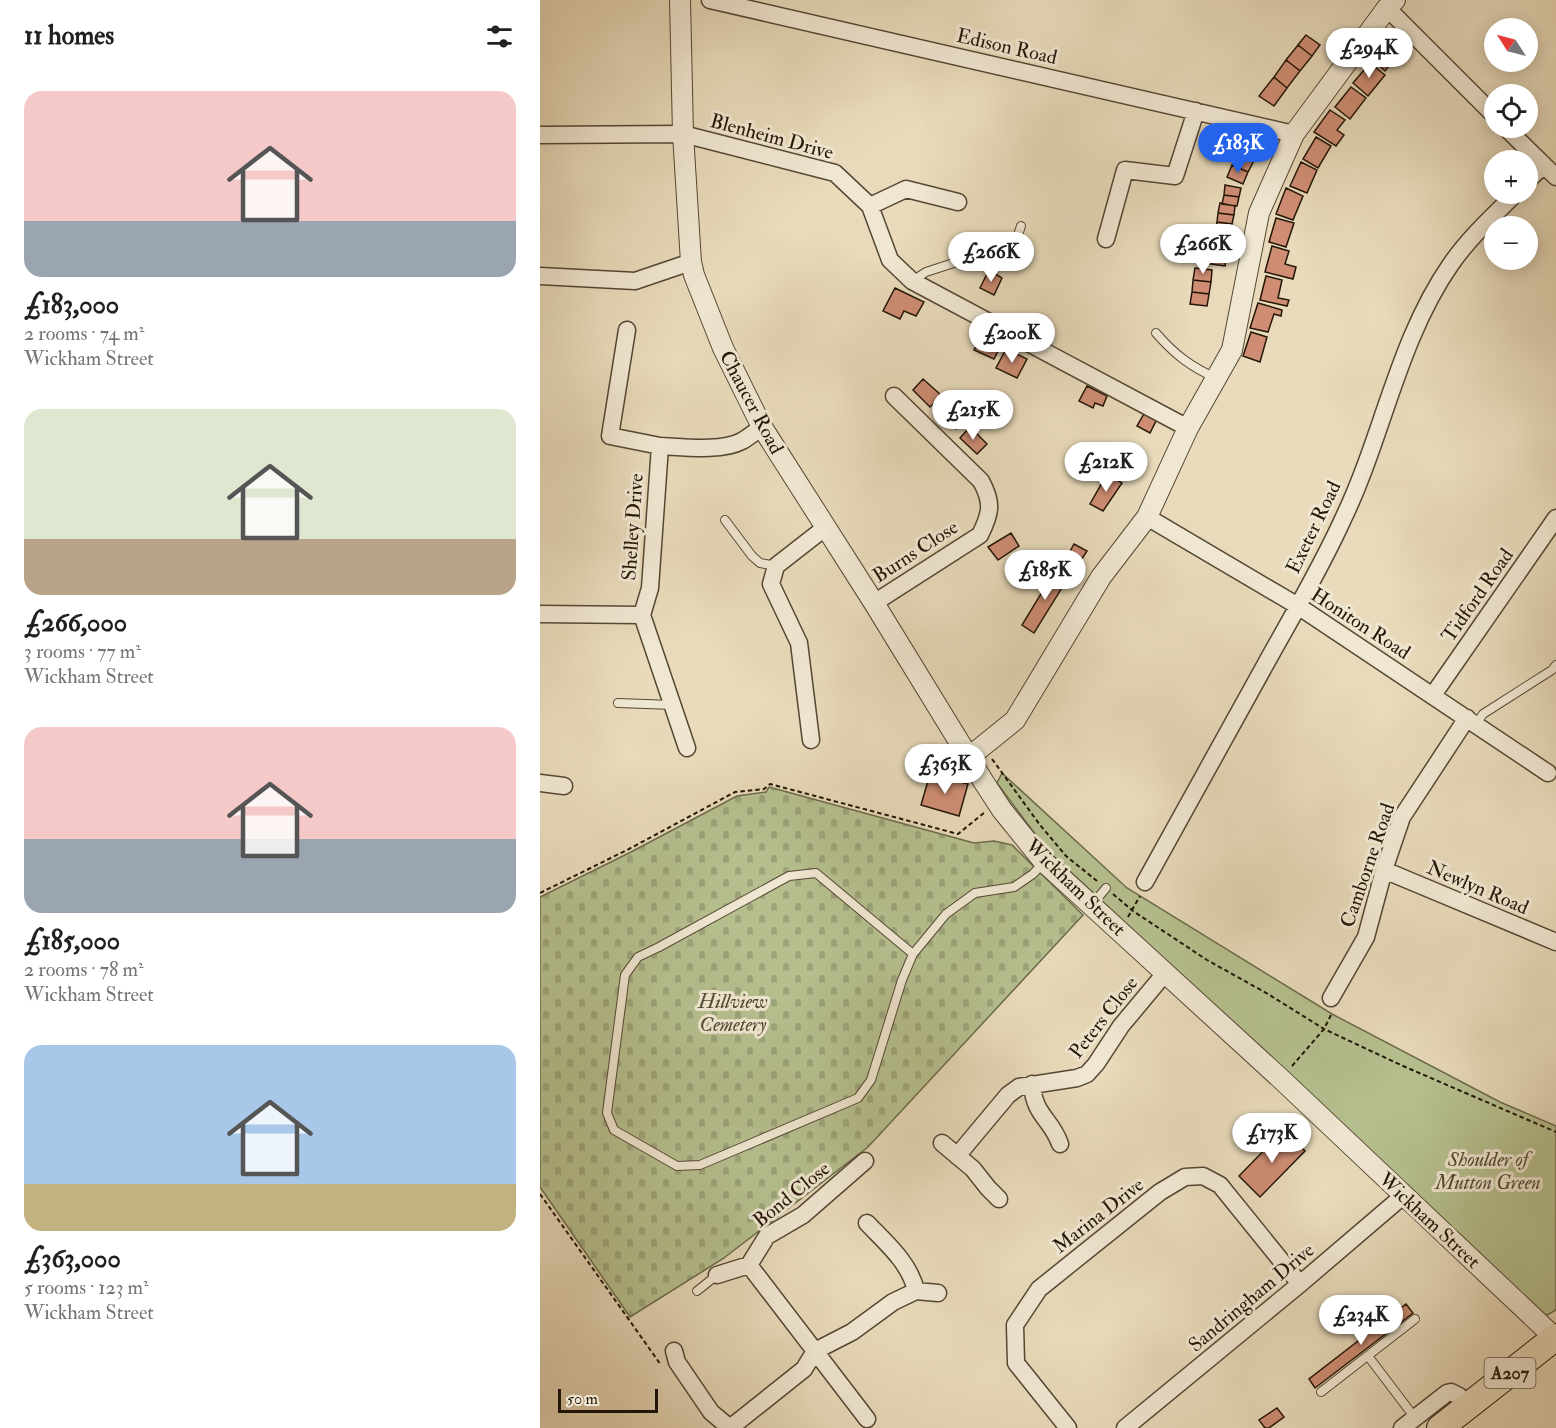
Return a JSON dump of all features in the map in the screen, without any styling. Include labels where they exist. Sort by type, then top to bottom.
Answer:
[{"type":"main road","name":"A207","points":[[1440,1428],[1555,1337]]},
{"type":"street","name":"Chaucer Road","points":[[680,0],[683,134],[691,262],[723,348],[762,427],[874,603],[976,752]]},
{"type":"street","name":"Edison Road","points":[[710,0],[1294,134]]},
{"type":"street","points":[[976,752],[1015,720],[1101,577],[1147,517],[1188,428],[1232,350],[1259,213],[1294,134],[1391,4],[1484,104]]},
{"type":"street","points":[[1106,239],[1125,170],[1175,176],[1196,111]]},
{"type":"street","name":"Blenheim Drive","points":[[540,135],[683,134],[835,173],[870,206],[890,260],[912,281],[1188,428]]},
{"type":"street","points":[[1516,138],[1556,177]]},
{"type":"street","points":[[1538,171],[1544,165]]},
{"type":"street","points":[[870,206],[906,189],[958,202]]},
{"type":"street","name":"Exeter Road","points":[[1145,882],[1298,606],[1344,518],[1369,456],[1394,381],[1427,303],[1451,263],[1480,228],[1505,204]]},
{"type":"street","points":[[540,276],[635,281],[691,262]]},
{"type":"street","points":[[627,330],[610,436],[660,446],[705,448],[741,441],[762,427]]},
{"type":"street","name":"Burns Close","points":[[874,603],[980,535],[989,518],[990,496],[981,481],[894,396]]},
{"type":"street","name":"Shelley Drive","points":[[642,615],[650,588],[660,446]]},
{"type":"street","name":"Honiton Road","points":[[1147,517],[1298,606],[1548,773]]},
{"type":"street","name":"Tidford Road","points":[[1433,695],[1556,518]]},
{"type":"street","points":[[811,740],[799,643],[771,584],[776,566],[826,527]]},
{"type":"street","points":[[540,614],[642,615],[687,748]]},
{"type":"street","name":"Camborne Road","points":[[1331,998],[1366,937],[1384,870],[1402,817],[1471,721]]},
{"type":"street","name":"Wickham Street","points":[[976,752],[1002,810],[1044,861],[1281,1079],[1555,1337]]},
{"type":"street","points":[[540,783],[564,786]]},
{"type":"street","name":"Newlyn Road","points":[[1384,870],[1556,942]]},
{"type":"street","name":"Peters Close","points":[[957,1156],[1008,1095],[1019,1087],[1077,1078],[1087,1074],[1132,1011],[1166,972]]},
{"type":"street","points":[[1032,1084],[1037,1110],[1056,1132],[1060,1144]]},
{"type":"street","points":[[942,1143],[973,1169],[999,1198]]},
{"type":"street","name":"Bond Close","points":[[749,1265],[767,1236],[803,1215],[865,1161]]},
{"type":"street","name":"Marina Drive","points":[[1068,1428],[1016,1363],[1015,1325],[1039,1289],[1160,1192],[1185,1177],[1203,1176],[1220,1185],[1300,1284]]},
{"type":"street","name":"Sandringham Drive","points":[[1125,1428],[1403,1196]]},
{"type":"street","points":[[867,1222],[902,1260],[913,1278],[916,1291]]},
{"type":"street","points":[[717,1275],[749,1265],[867,1419]]},
{"type":"street","points":[[674,1351],[677,1362],[711,1412],[730,1428],[804,1369],[815,1351],[852,1332],[893,1302],[916,1291],[938,1293]]},
{"type":"street","points":[[1409,1423],[1447,1393],[1451,1392],[1459,1396],[1467,1406]]},
{"type":"lane","points":[[912,281],[926,272],[1012,244],[1016,241],[1021,226]]},
{"type":"lane","points":[[1156,333],[1174,354],[1198,370],[1216,378]]},
{"type":"lane","points":[[725,520],[752,556],[760,563],[776,566]]},
{"type":"lane","points":[[1471,721],[1552,670],[1556,665]]},
{"type":"lane","points":[[618,704],[673,705]]},
{"type":"lane","points":[[913,954],[816,873],[789,876],[638,957],[626,975],[608,1113],[614,1130],[677,1166],[700,1165],[858,1098],[872,1080],[902,980],[913,954],[946,914],[975,893],[1014,886],[1033,874],[1044,861]]},
{"type":"lane","points":[[1092,905],[1106,888]]},
{"type":"lane","points":[[697,1291],[717,1275]]},
{"type":"lane","points":[[1321,1392],[1415,1319]]},
{"type":"lane","points":[[1368,1356],[1409,1423]]},
{"type":"path","points":[[976,752],[1060,849],[1133,910],[1207,960],[1324,1029],[1556,1132]]},
{"type":"path","points":[[540,892],[629,849],[735,792],[764,789],[770,784],[958,834],[989,808]]},
{"type":"path","points":[[1137,904],[1139,898]]},
{"type":"path","points":[[1281,1079],[1324,1029],[1332,1014],[1331,998]]},
{"type":"path","points":[[540,1194],[667,1373]]},
{"type":"green space","name":"Shoulder of Mutton Green","points":[[1002,773],[1127,888],[1332,1014],[1500,1102],[1556,1126],[1556,1310],[1542,1318],[1297,1082],[1047,850],[997,783]]},
{"type":"green space","name":"Hillview Cemetery","points":[[769,787],[974,843],[994,841],[1012,845],[1083,915],[868,1147],[724,1258],[630,1317],[540,1187],[540,897],[737,796],[766,792]]},
{"type":"building","points":[[1392,33],[1405,45],[1385,71],[1371,58]]},
{"type":"building","points":[[1306,35],[1320,45],[1312,56],[1298,45]]},
{"type":"building","points":[[1298,45],[1312,56],[1300,71],[1286,60]]},
{"type":"building","points":[[1286,60],[1300,71],[1287,88],[1274,77]]},
{"type":"building","points":[[1370,63],[1385,75],[1368,96],[1353,83]]},
{"type":"building","points":[[1274,77],[1287,88],[1274,106],[1259,96]]},
{"type":"building","points":[[1351,87],[1366,98],[1350,119],[1335,107]]},
{"type":"building","points":[[1330,110],[1345,120],[1337,130],[1344,135],[1336,146],[1314,132]]},
{"type":"building","points":[[1235,126],[1267,133],[1264,146],[1232,138]]},
{"type":"building","points":[[1316,137],[1331,146],[1318,168],[1303,159]]},
{"type":"building","points":[[1241,145],[1258,153],[1248,172],[1232,165]]},
{"type":"building","points":[[1301,162],[1317,170],[1307,193],[1290,186]]},
{"type":"building","points":[[1232,165],[1248,172],[1243,184],[1227,177]]},
{"type":"building","points":[[1225,185],[1241,188],[1239,197],[1224,195]]},
{"type":"building","points":[[1286,188],[1303,196],[1293,220],[1276,214]]},
{"type":"building","points":[[1224,195],[1239,197],[1237,206],[1222,204]]},
{"type":"building","points":[[1220,203],[1235,206],[1234,215],[1218,213]]},
{"type":"building","points":[[1218,213],[1234,215],[1232,224],[1217,222]]},
{"type":"building","points":[[1276,218],[1294,223],[1286,247],[1269,242]]},
{"type":"building","points":[[1217,222],[1232,224],[1230,234],[1215,231]]},
{"type":"building","points":[[1215,231],[1230,234],[1228,244],[1213,242]]},
{"type":"building","points":[[1272,246],[1289,251],[1285,264],[1296,267],[1293,279],[1265,272]]},
{"type":"building","points":[[1199,250],[1227,254],[1225,266],[1197,262]]},
{"type":"building","points":[[1195,268],[1212,270],[1211,282],[1193,280]]},
{"type":"building","points":[[989,270],[1002,278],[994,295],[980,288]]},
{"type":"building","points":[[1266,276],[1282,280],[1278,298],[1289,300],[1287,306],[1260,300]]},
{"type":"building","points":[[1193,280],[1211,282],[1209,294],[1192,292]]},
{"type":"building","points":[[895,288],[924,302],[916,316],[904,311],[900,319],[883,311]]},
{"type":"building","points":[[1192,292],[1209,294],[1207,306],[1190,304]]},
{"type":"building","points":[[1258,303],[1282,310],[1281,316],[1274,314],[1268,332],[1250,328]]},
{"type":"building","points":[[1251,332],[1267,337],[1260,362],[1243,356]]},
{"type":"building","points":[[981,337],[1000,347],[994,359],[974,350],[977,345],[975,344]]},
{"type":"building","points":[[1006,349],[1027,359],[1017,378],[996,368]]},
{"type":"building","points":[[923,379],[942,396],[930,407],[913,390]]},
{"type":"building","points":[[1087,386],[1107,396],[1103,406],[1095,403],[1093,408],[1079,401]]},
{"type":"building","points":[[950,399],[969,417],[956,429],[938,411]]},
{"type":"building","points":[[1145,412],[1157,419],[1150,433],[1137,426]]},
{"type":"building","points":[[970,427],[987,444],[977,454],[960,438]]},
{"type":"building","points":[[1107,474],[1122,483],[1103,511],[1090,504]]},
{"type":"building","points":[[1011,533],[1019,546],[998,560],[988,547]]},
{"type":"building","points":[[1074,544],[1087,551],[1074,571],[1063,564]]},
{"type":"building","points":[[1056,569],[1068,578],[1034,633],[1022,625]]},
{"type":"building","points":[[930,774],[968,784],[959,816],[921,805]]},
{"type":"building","points":[[1284,1130],[1305,1151],[1260,1197],[1239,1176]]},
{"type":"building","points":[[1406,1304],[1413,1313],[1315,1388],[1309,1379]]},
{"type":"building","points":[[1277,1408],[1284,1417],[1269,1428],[1265,1428],[1259,1420]]}]
